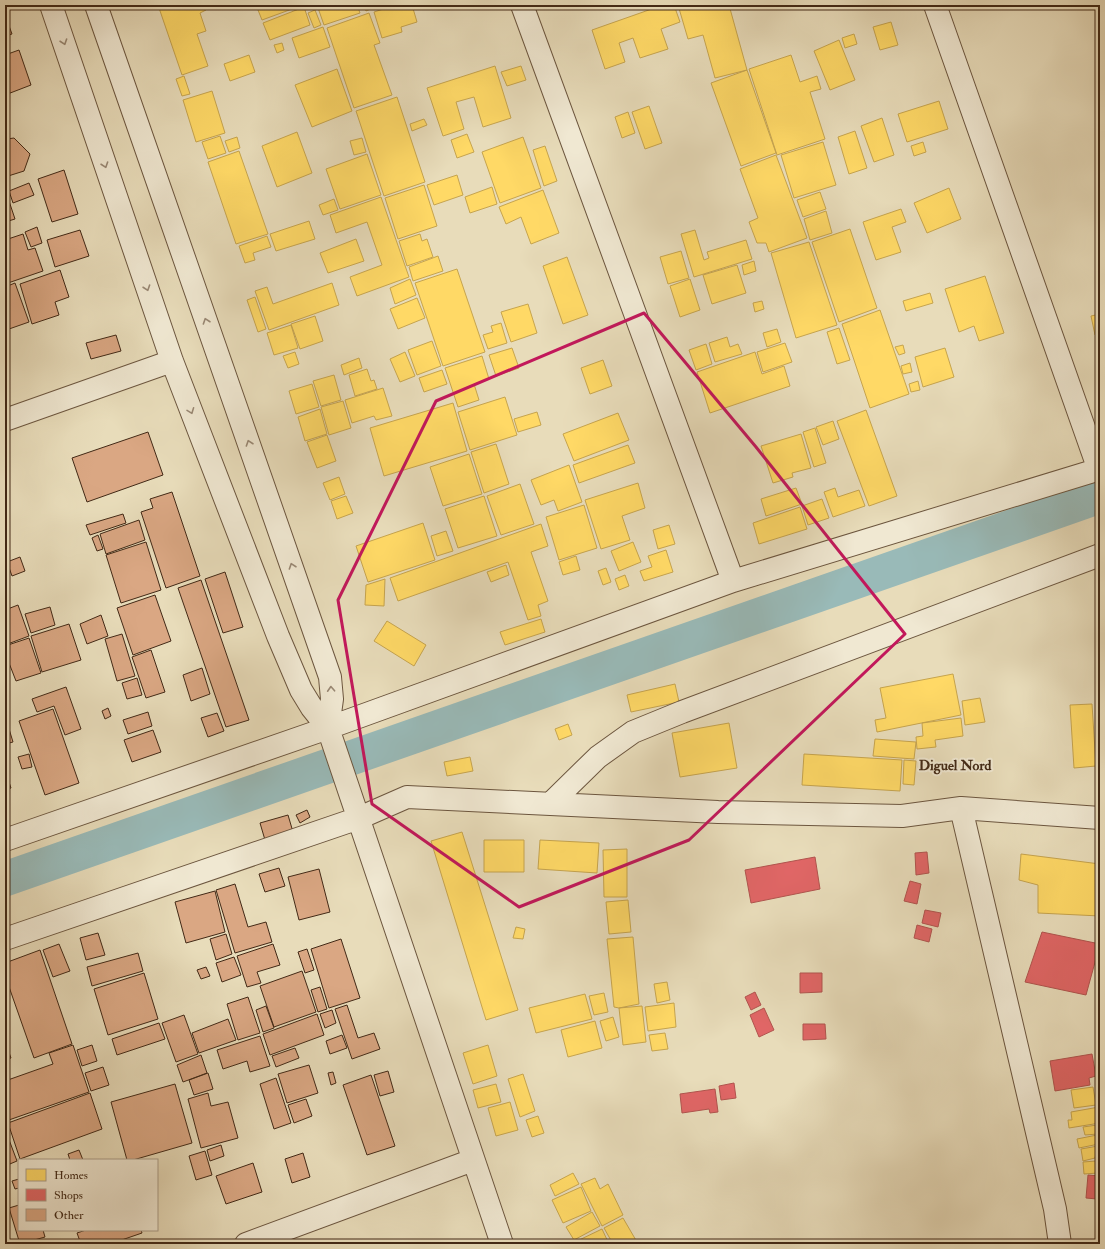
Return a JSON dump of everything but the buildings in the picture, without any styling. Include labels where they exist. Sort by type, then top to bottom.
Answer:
[{"type":"street","points":[[51,5],[172,361],[278,636],[301,690],[331,737],[502,1244]]},
{"type":"street","points":[[96,5],[330,677],[332,699],[331,737]]},
{"type":"street","points":[[522,5],[733,581]]},
{"type":"street","points":[[5,840],[331,737],[733,581],[1099,469],[935,5]]},
{"type":"street","points":[[5,420],[172,361]]},
{"type":"street","points":[[551,803],[598,757],[633,732],[682,712],[1100,555]]},
{"type":"street","points":[[5,939],[358,818],[407,797],[718,812],[902,816],[961,808],[1100,818]]},
{"type":"street","points":[[961,808],[1055,1209],[1060,1244]]},
{"type":"street","points":[[246,1244],[473,1160]]},
{"type":"highlighted area","points":[[644,313],[756,447],[905,634],[689,840],[519,907],[372,804],[338,600],[436,401]]},
{"type":"waterway","points":[[5,879],[1100,496]]},
{"type":"district","name":"Diguel Nord","points":[[955,765]]}]
